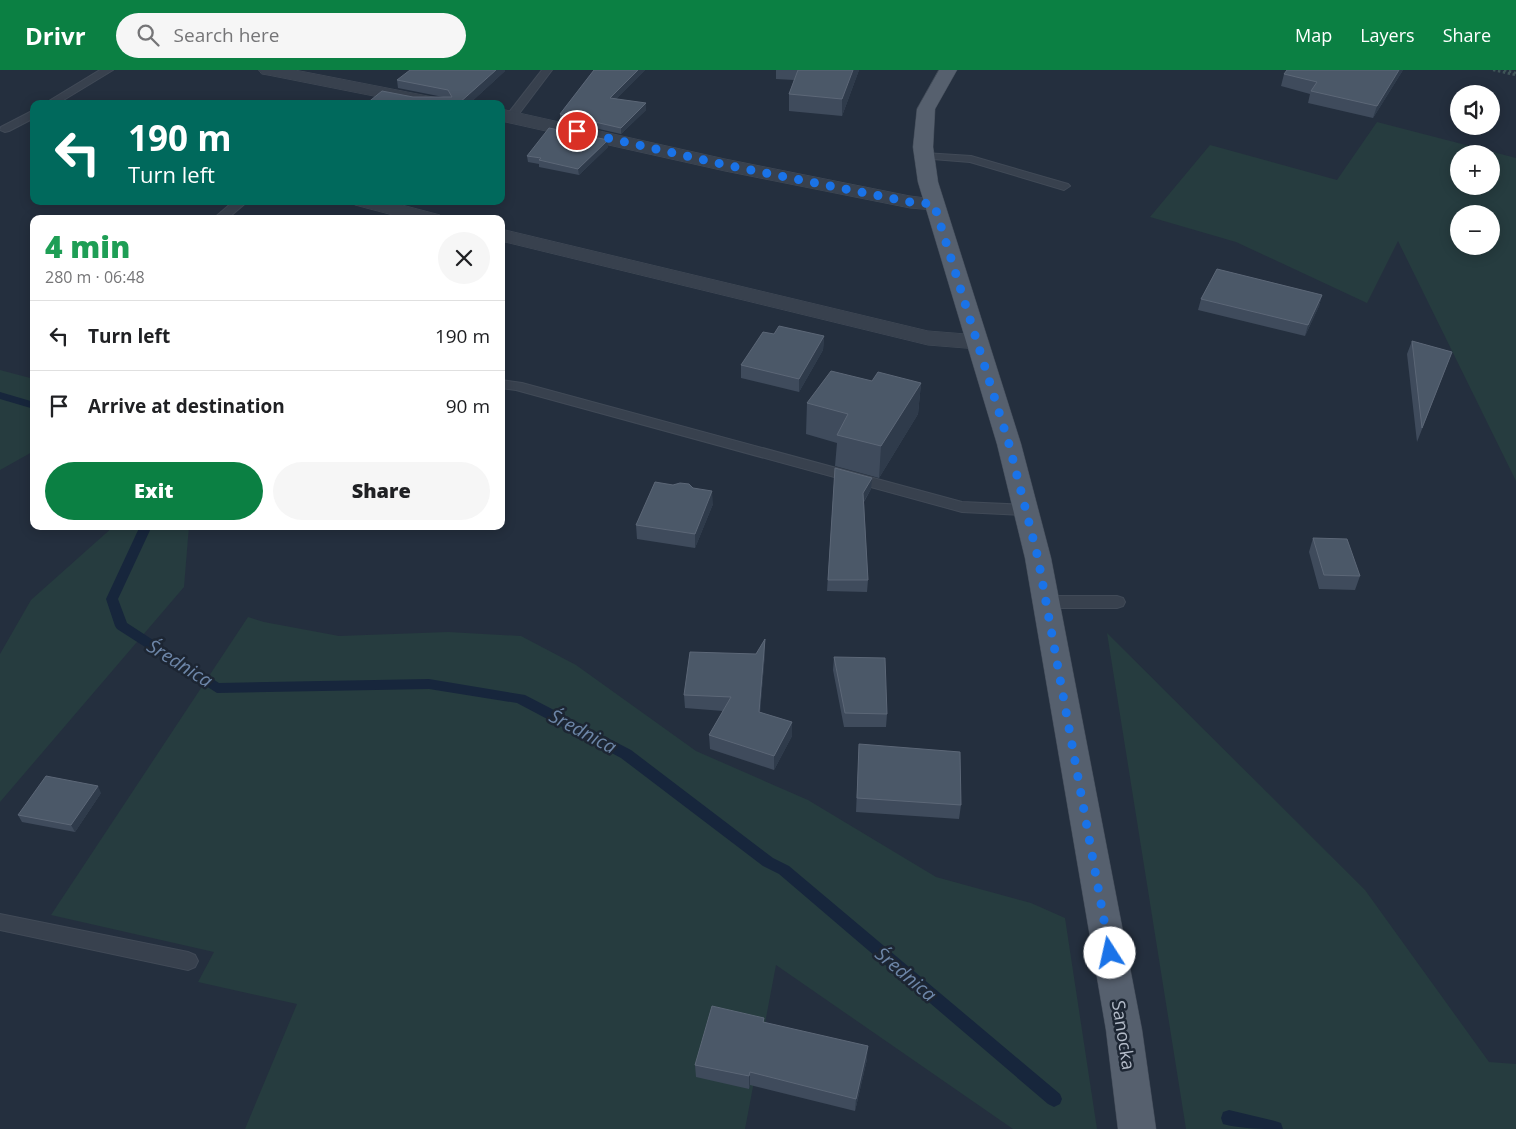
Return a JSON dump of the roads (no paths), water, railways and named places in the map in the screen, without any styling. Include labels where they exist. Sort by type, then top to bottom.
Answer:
[{"type":"main road","name":"Sanocka","points":[[948,70],[926,109],[924,156],[928,182],[1009,444],[1038,558],[1124,1030],[1137,1129]]},
{"type":"street","points":[[268,70],[422,100]]},
{"type":"street","points":[[506,116],[726,165],[910,202],[934,204]]},
{"type":"street","points":[[378,205],[417,215]]},
{"type":"street","points":[[505,236],[928,338],[978,342]]},
{"type":"lane","points":[[56,100],[108,70]]},
{"type":"lane","points":[[506,116],[547,70]]},
{"type":"lane","points":[[5,129],[30,115]]},
{"type":"lane","points":[[924,156],[971,159],[1064,186]]},
{"type":"lane","points":[[224,215],[237,205]]},
{"type":"lane","points":[[505,385],[553,396],[962,506],[1026,510]]},
{"type":"lane","points":[[1046,602],[1117,602]]},
{"type":"lane","points":[[0,922],[188,961]]},
{"type":"waterway","name":"Średnica","points":[[0,395],[30,405]]},
{"type":"waterway","name":"Średnica","points":[[144,530],[112,599],[121,626],[217,688],[429,684],[520,698],[626,754],[768,862],[784,870],[1054,1099]]},
{"type":"waterway","name":"Średnica","points":[[1229,1118],[1275,1129]]}]
